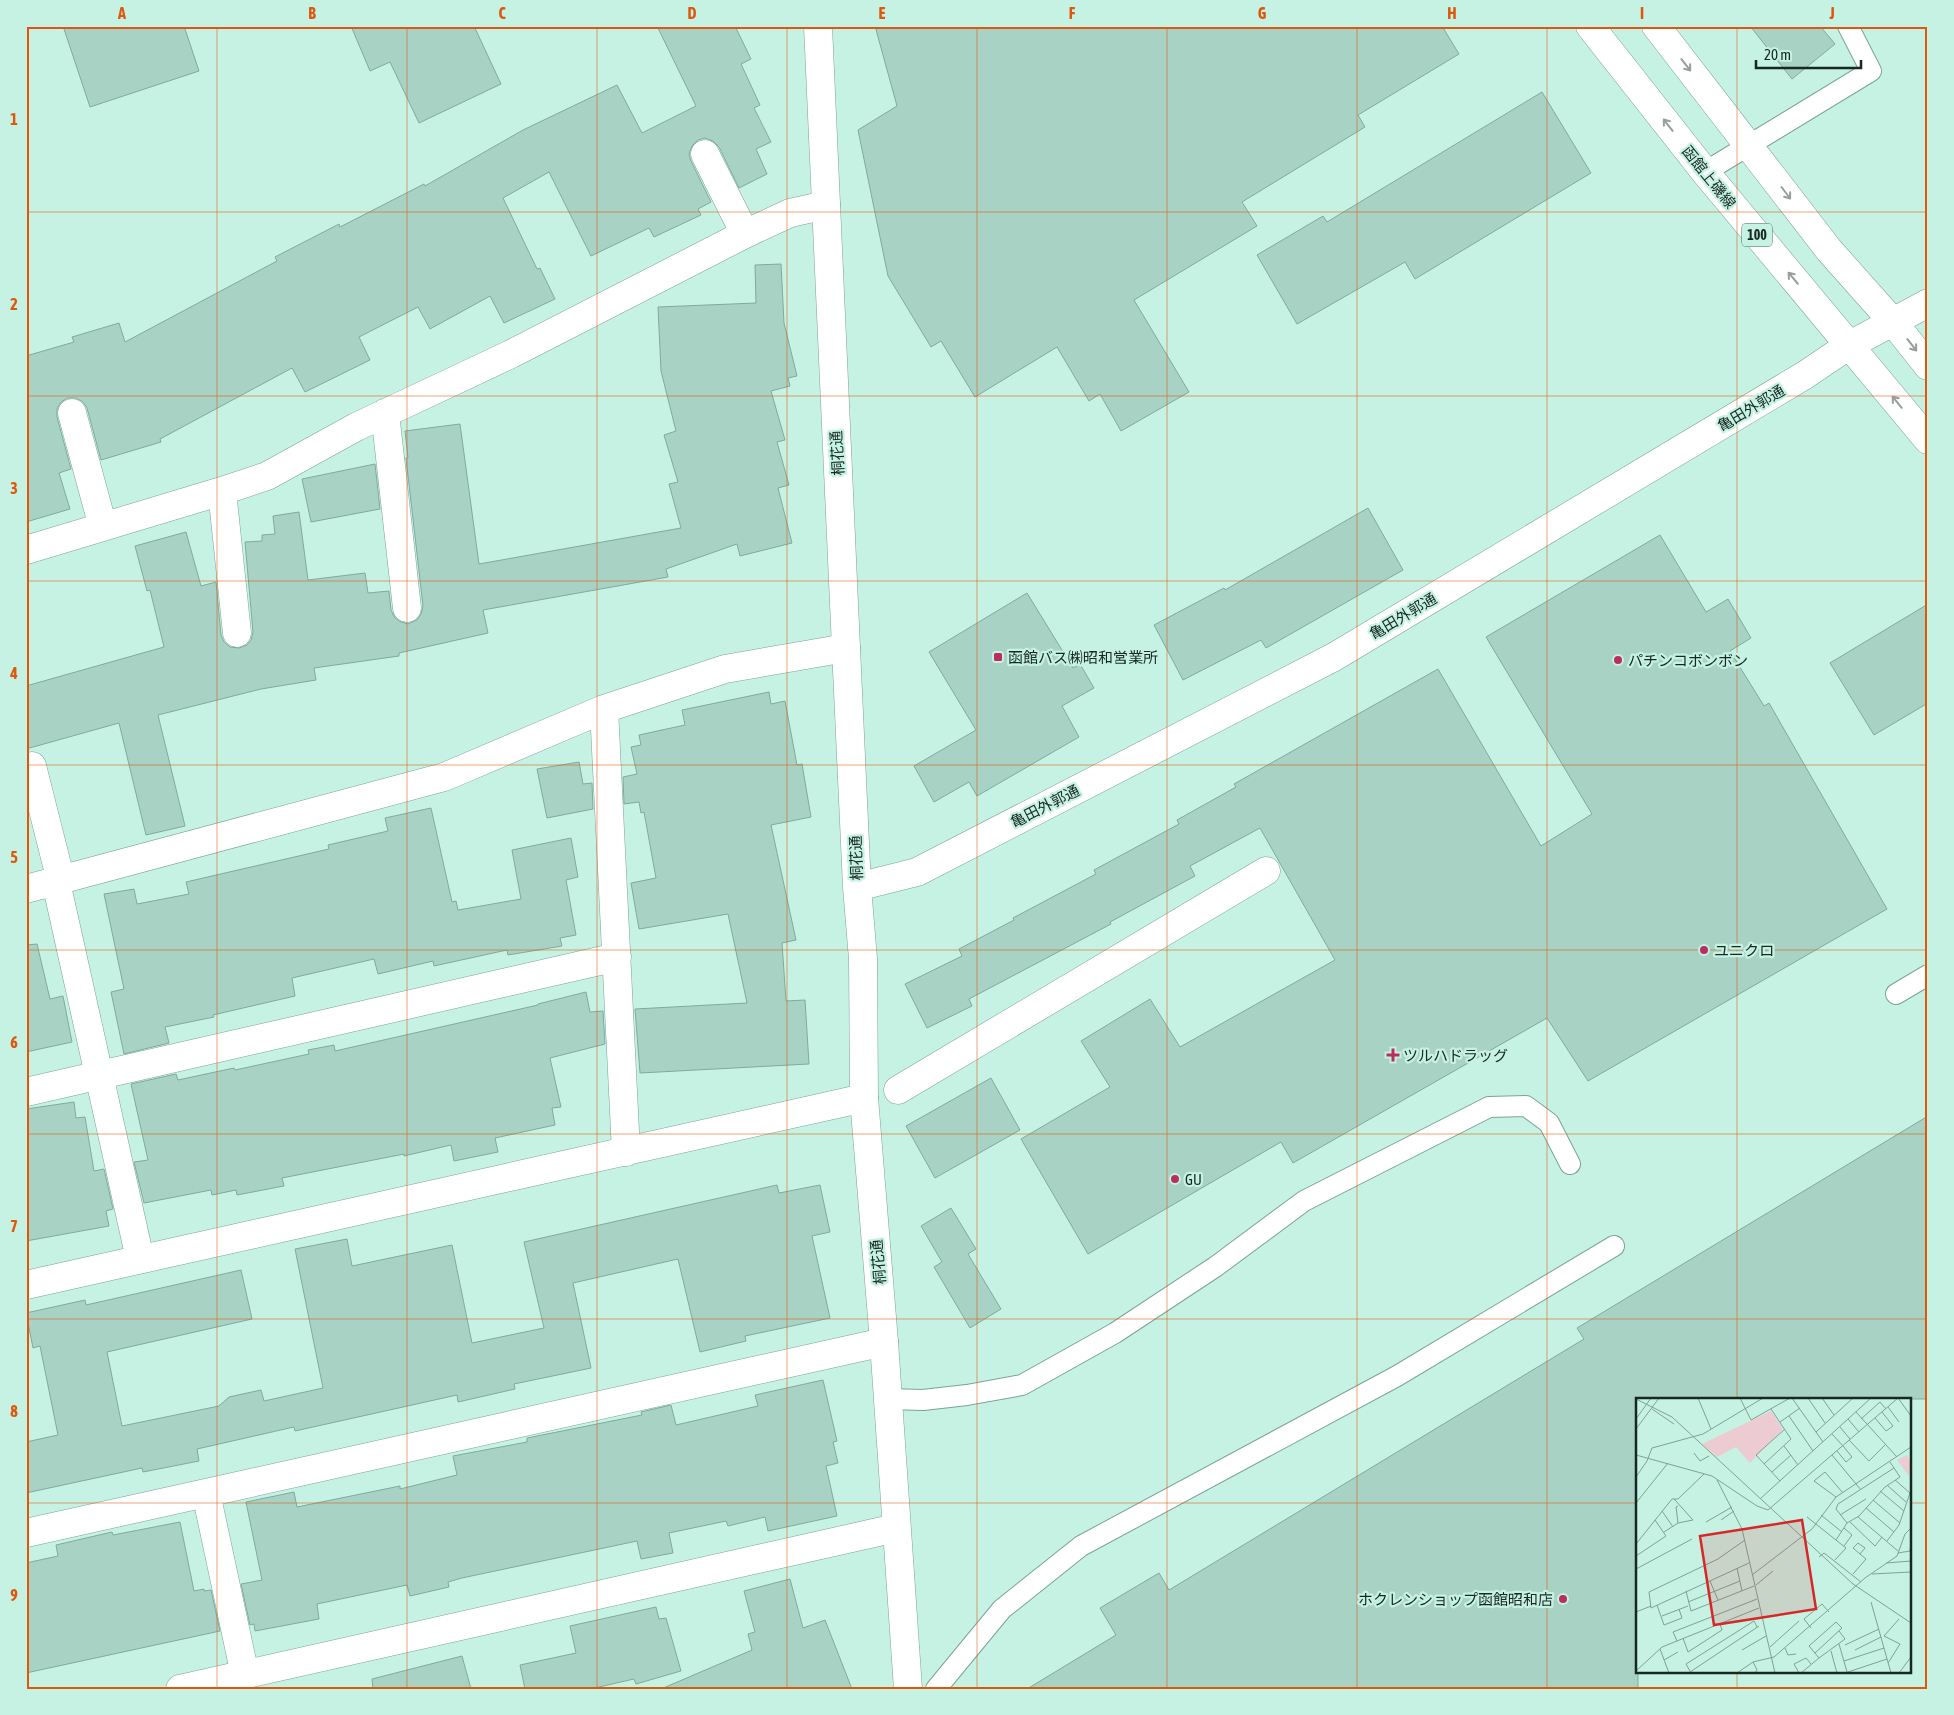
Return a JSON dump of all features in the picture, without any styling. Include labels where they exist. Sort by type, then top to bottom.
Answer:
[{"type":"street","name":"桐花通","points":[[818,26],[846,648],[863,959],[864,1098],[884,1342],[908,1689]]},
{"type":"street","name":"函館上磯線","points":[[1590,26],[1705,172],[1928,440]]},
{"type":"street","points":[[1656,26],[1828,250],[1893,322],[1928,366]]},
{"type":"street","points":[[705,154],[745,234]]},
{"type":"street","points":[[26,550],[268,476],[356,427],[511,354],[745,234],[790,213],[826,204]]},
{"type":"street","name":"亀田外郭通","points":[[858,888],[917,872],[1334,657],[1805,376],[1848,346],[1928,303]]},
{"type":"street","points":[[386,413],[407,608]]},
{"type":"street","points":[[72,414],[103,527]]},
{"type":"street","points":[[222,491],[237,634]]},
{"type":"street","points":[[26,889],[58,882],[444,777],[604,709],[725,669],[846,648]]},
{"type":"street","points":[[604,709],[626,1152]]},
{"type":"street","points":[[32,766],[140,1259]]},
{"type":"street","points":[[898,1090],[1266,870]]},
{"type":"street","points":[[26,1092],[616,957]]},
{"type":"street","points":[[26,1285],[864,1098]]},
{"type":"street","points":[[26,1533],[884,1342]]},
{"type":"street","points":[[206,1493],[244,1674]]},
{"type":"street","points":[[180,1689],[896,1528]]},
{"type":"lane","points":[[1705,172],[1871,71],[1848,26]]},
{"type":"lane","points":[[1896,994],[1928,975]]},
{"type":"lane","points":[[888,1399],[932,1399],[1022,1385],[1115,1333],[1215,1267],[1304,1201],[1489,1107],[1526,1106],[1549,1123],[1570,1164]]},
{"type":"lane","points":[[936,1689],[1002,1609],[1081,1546],[1397,1376],[1614,1246]]},
{"type":"building","points":[[63,26],[184,26],[199,71],[90,107]]},
{"type":"building","points":[[351,26],[474,26],[501,84],[419,123],[390,62],[370,71]]},
{"type":"building","points":[[657,26],[735,26],[751,59],[741,64],[760,105],[754,108],[771,142],[756,149],[767,174],[739,188],[719,147],[713,141],[705,138],[698,140],[692,146],[689,154],[711,202],[698,209],[701,215],[654,237],[649,228],[591,256],[549,172],[503,198],[537,269],[540,268],[555,299],[504,323],[490,296],[430,329],[418,307],[359,337],[370,360],[305,392],[292,368],[160,439],[161,442],[101,460],[87,408],[83,402],[76,398],[67,398],[61,402],[57,409],[57,417],[71,469],[59,473],[70,509],[26,522],[26,356],[74,342],[72,337],[119,323],[125,342],[277,261],[275,257],[339,224],[340,227],[424,184],[425,186],[523,130],[617,85],[642,133],[696,106]]},
{"type":"building","points":[[875,26],[1442,26],[1459,54],[1358,115],[1365,127],[1242,202],[1257,226],[1134,300],[1189,392],[1121,431],[1100,394],[1089,401],[1057,347],[975,397],[941,341],[931,347],[888,276],[858,130],[897,106]]},
{"type":"building","points":[[1750,26],[1820,26],[1835,44],[1792,79]]},
{"type":"building","points":[[1542,92],[1591,173],[1415,279],[1405,262],[1297,324],[1257,255],[1323,216],[1327,222]]},
{"type":"building","points":[[781,264],[784,323],[797,376],[788,378],[790,386],[771,391],[785,440],[777,442],[789,485],[778,488],[792,543],[740,556],[737,544],[666,569],[668,577],[483,610],[488,633],[399,653],[399,656],[314,668],[316,680],[261,689],[158,715],[185,826],[146,835],[119,723],[26,749],[26,686],[164,647],[150,590],[147,591],[135,546],[186,532],[201,586],[216,582],[221,635],[224,642],[230,647],[239,648],[247,645],[251,640],[253,632],[245,542],[262,541],[262,535],[275,534],[273,516],[299,512],[308,580],[365,573],[368,593],[389,591],[391,610],[395,618],[408,624],[417,620],[423,606],[406,458],[408,458],[405,431],[460,424],[479,564],[681,528],[669,484],[678,482],[664,435],[676,431],[661,371],[658,307],[756,303],[755,265]]},
{"type":"building","points":[[375,464],[380,509],[311,522],[302,479]]},
{"type":"building","points":[[1368,508],[1403,570],[1266,648],[1261,640],[1183,680],[1154,625],[1224,588],[1225,590]]},
{"type":"building","points":[[1660,535],[1706,612],[1728,599],[1751,638],[1730,651],[1764,706],[1769,703],[1887,909],[1588,1081],[1547,1018],[1293,1163],[1281,1142],[1088,1254],[1021,1139],[1110,1087],[1081,1041],[1150,999],[1180,1047],[1335,960],[1260,828],[1190,866],[1195,876],[1110,922],[1111,924],[969,999],[972,1006],[927,1028],[905,984],[962,956],[959,949],[1096,874],[1094,870],[1179,824],[1177,820],[1236,787],[1234,784],[1438,669],[1541,846],[1592,814],[1486,637]]},
{"type":"building","points":[[1027,593],[1073,668],[1080,664],[1094,688],[1062,706],[1079,737],[977,796],[969,782],[934,802],[914,766],[976,730],[929,652]]},
{"type":"building","points":[[1928,604],[1928,703],[1874,735],[1830,663]]},
{"type":"building","points":[[769,692],[771,704],[785,701],[797,765],[802,764],[811,817],[771,825],[796,940],[782,943],[786,1001],[805,1000],[809,1064],[640,1073],[635,1009],[747,1003],[728,914],[639,929],[631,883],[656,878],[644,812],[641,813],[639,802],[624,804],[623,777],[637,774],[631,747],[641,745],[639,735],[685,725],[682,710]]},
{"type":"building","points":[[579,762],[583,784],[592,783],[593,809],[547,818],[537,769]]},
{"type":"building","points":[[431,808],[452,902],[456,901],[458,910],[521,899],[512,850],[571,838],[578,877],[566,880],[576,935],[560,938],[562,946],[508,955],[507,950],[434,966],[433,961],[378,974],[374,959],[292,978],[295,996],[213,1015],[214,1017],[165,1027],[169,1043],[124,1054],[111,992],[124,989],[104,894],[134,889],[137,904],[189,894],[186,882],[329,849],[328,845],[388,831],[385,818]]},
{"type":"building","points":[[37,944],[50,999],[63,996],[72,1042],[26,1052],[26,945]]},
{"type":"building","points":[[586,992],[590,1012],[603,1011],[605,1044],[550,1058],[561,1107],[552,1108],[555,1125],[495,1138],[498,1152],[454,1161],[451,1145],[404,1156],[404,1154],[282,1178],[284,1186],[237,1195],[236,1190],[212,1195],[211,1190],[144,1203],[134,1162],[148,1160],[131,1084],[176,1074],[178,1080],[234,1068],[235,1070],[309,1054],[308,1050],[334,1045],[335,1051],[538,1005]]},
{"type":"building","points":[[991,1078],[1020,1130],[935,1178],[906,1126]]},
{"type":"building","points":[[74,1102],[76,1118],[85,1117],[94,1171],[104,1169],[113,1209],[106,1211],[109,1226],[26,1241],[26,1109]]},
{"type":"building","points":[[1928,1116],[1928,1399],[1636,1398],[1636,1672],[1638,1672],[1638,1689],[1027,1689],[1116,1635],[1100,1608],[1159,1573],[1169,1590],[1584,1339],[1577,1328]]},
{"type":"building","points":[[777,1185],[779,1193],[820,1185],[830,1232],[812,1236],[830,1318],[745,1336],[746,1341],[700,1352],[678,1259],[573,1283],[591,1368],[514,1384],[515,1389],[458,1402],[457,1395],[295,1431],[294,1427],[197,1449],[199,1461],[143,1472],[142,1468],[26,1493],[26,1442],[58,1435],[40,1346],[33,1348],[26,1313],[85,1300],[86,1305],[241,1270],[252,1319],[107,1352],[122,1426],[219,1406],[229,1397],[261,1390],[264,1401],[323,1388],[295,1249],[347,1239],[352,1266],[452,1245],[472,1343],[544,1328],[524,1242]]},
{"type":"building","points":[[951,1208],[976,1249],[968,1254],[1001,1309],[970,1328],[934,1267],[942,1262],[921,1226]]},
{"type":"building","points":[[823,1380],[837,1441],[833,1442],[838,1463],[826,1466],[837,1516],[768,1531],[765,1517],[728,1526],[726,1521],[669,1533],[673,1553],[641,1559],[637,1541],[462,1578],[448,1582],[449,1587],[410,1596],[407,1585],[317,1604],[319,1619],[255,1631],[254,1624],[250,1625],[241,1584],[262,1580],[246,1502],[294,1492],[297,1507],[400,1486],[400,1489],[457,1475],[453,1456],[527,1442],[527,1438],[642,1415],[641,1412],[671,1405],[676,1425],[758,1406],[755,1395]]},
{"type":"building","points":[[180,1522],[194,1591],[211,1590],[220,1631],[26,1673],[26,1563],[58,1556],[56,1545],[112,1532],[113,1535]]},
{"type":"building","points":[[790,1579],[803,1628],[825,1620],[852,1689],[661,1689],[752,1650],[748,1634],[755,1632],[744,1591]]},
{"type":"building","points":[[656,1607],[659,1619],[666,1618],[681,1671],[636,1684],[634,1679],[590,1689],[525,1689],[520,1665],[576,1653],[570,1626]]},
{"type":"building","points":[[462,1656],[471,1689],[373,1689],[372,1679]]},
{"type":"place","name":"函館バス㈱昭和営業所","points":[[998,657]]},
{"type":"place","name":"パチンコボンボン","points":[[1618,660]]},
{"type":"place","name":"ユニクロ","points":[[1704,950]]},
{"type":"place","name":"ツルハドラッグ","points":[[1393,1055]]},
{"type":"place","name":"GU","points":[[1175,1179]]},
{"type":"place","name":"ホクレンショップ函館昭和店","points":[[1563,1599]]}]
